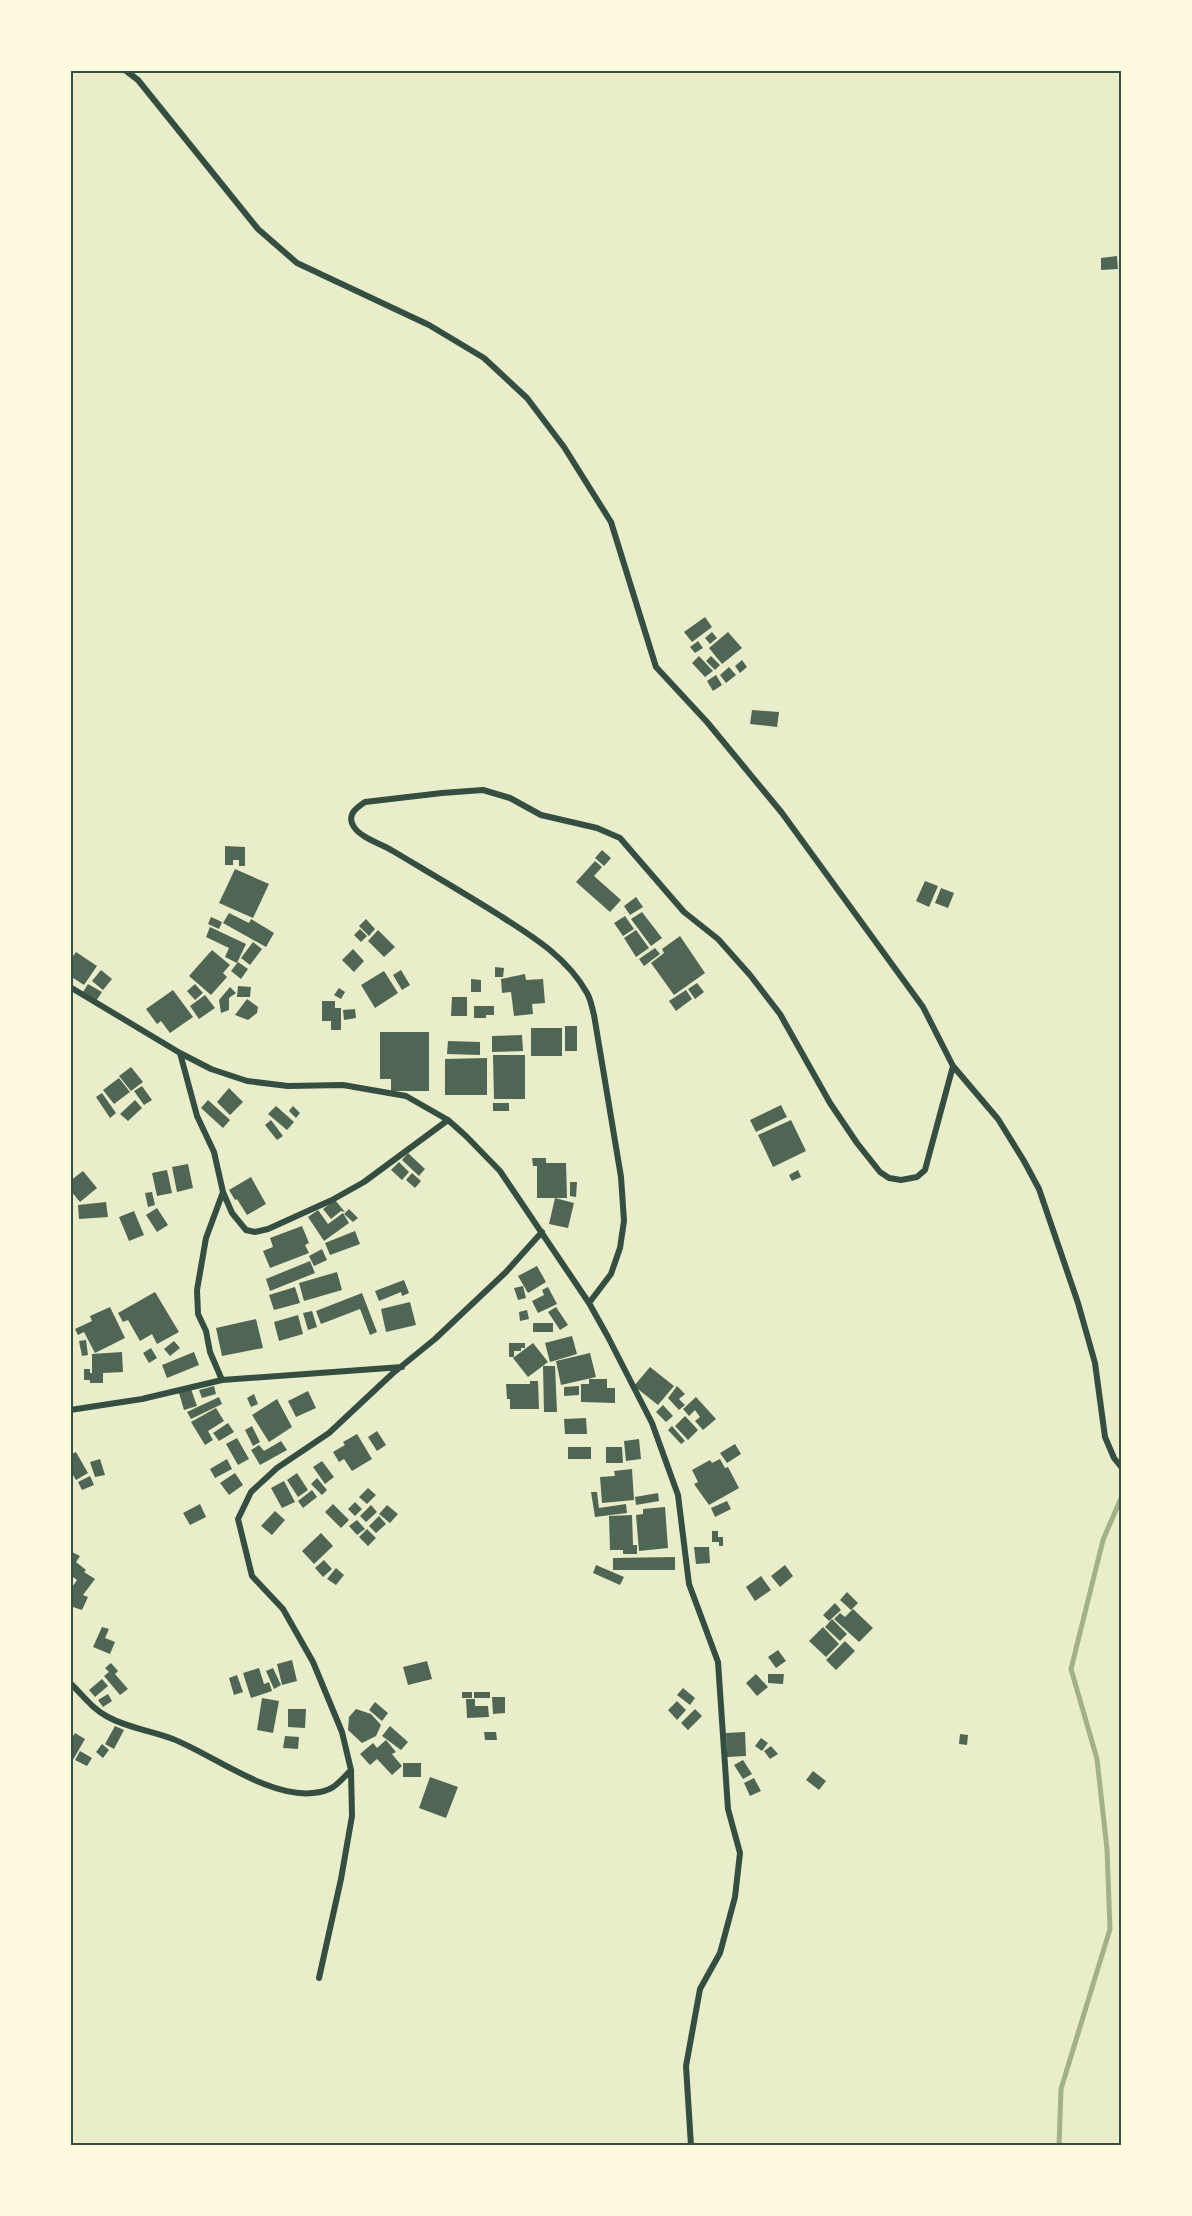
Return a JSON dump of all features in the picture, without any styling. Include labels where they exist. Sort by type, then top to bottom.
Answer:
[{"type":"street","points":[[125,70],[138,80],[258,229],[297,263],[429,325],[484,358],[527,398],[564,447],[611,522],[656,667],[707,723],[788,822],[923,1007],[953,1066],[998,1119],[1024,1161],[1039,1189],[1078,1304],[1095,1363],[1105,1437],[1114,1458],[1122,1467]]},
{"type":"street","points":[[589,1304],[611,1274],[620,1248],[624,1221],[621,1177],[594,1015],[588,995],[573,972],[547,946],[470,896],[362,834],[354,827],[351,813],[365,802],[483,790],[510,798],[541,815],[597,828],[620,838],[684,912],[718,939],[750,975],[780,1014],[830,1103],[856,1143],[880,1172],[890,1178],[901,1180],[917,1177],[925,1170],[953,1066]]},
{"type":"street","points":[[70,987],[180,1053],[211,1069],[247,1082],[288,1086],[343,1085],[406,1096],[448,1120],[500,1171],[589,1304],[652,1423],[678,1495],[689,1584],[718,1662],[728,1809],[740,1853],[735,1897],[720,1953],[700,1989],[686,2066],[691,2145]]},
{"type":"street","points":[[180,1053],[197,1116],[214,1152],[223,1192],[232,1213],[246,1230],[255,1232],[268,1229],[333,1200],[364,1182],[448,1120]]},
{"type":"street","points":[[222,1380],[198,1314],[197,1290],[206,1238],[223,1192]]},
{"type":"street","points":[[319,1978],[341,1879],[351,1816],[351,1770],[342,1732],[313,1662],[284,1609],[252,1576],[238,1519],[251,1492],[277,1468],[329,1433],[435,1339],[506,1272],[542,1232]]},
{"type":"street","points":[[70,1410],[142,1399],[222,1380],[402,1366]]},
{"type":"street","points":[[70,1683],[90,1704],[107,1717],[174,1739],[218,1763],[273,1787],[311,1794],[331,1790],[351,1770]]},
{"type":"building","points":[[1117,256],[1118,269],[1101,270],[1101,258]]},
{"type":"building","points":[[705,617],[712,627],[692,642],[684,632]]},
{"type":"building","points":[[712,632],[717,638],[710,644],[705,638]]},
{"type":"building","points":[[728,632],[742,648],[722,664],[709,648]]},
{"type":"building","points":[[698,641],[703,648],[695,653],[690,647]]},
{"type":"building","points":[[699,656],[713,671],[705,677],[692,663]]},
{"type":"building","points":[[711,656],[720,665],[715,670],[706,661]]},
{"type":"building","points":[[742,660],[747,667],[740,673],[735,666]]},
{"type":"building","points":[[729,667],[736,675],[726,683],[720,675]]},
{"type":"building","points":[[716,675],[722,685],[713,691],[707,681]]},
{"type":"building","points":[[752,710],[779,712],[777,727],[750,724]]},
{"type":"building","points":[[225,846],[245,847],[245,866],[239,866],[239,860],[233,860],[233,865],[225,865]]},
{"type":"building","points":[[602,850],[611,858],[604,866],[595,858]]},
{"type":"building","points":[[595,861],[602,867],[594,876],[621,900],[610,912],[576,882]]},
{"type":"building","points":[[235,869],[269,884],[253,918],[219,903]]},
{"type":"building","points":[[925,881],[938,886],[929,907],[916,901]]},
{"type":"building","points":[[941,888],[954,893],[948,908],[935,903]]},
{"type":"building","points":[[636,897],[643,907],[630,915],[624,906]]},
{"type":"building","points":[[642,912],[662,938],[651,946],[631,919]]},
{"type":"building","points":[[229,913],[249,923],[251,919],[274,933],[266,947],[223,923]]},
{"type":"building","points":[[625,916],[634,929],[623,936],[614,923]]},
{"type":"building","points":[[211,917],[222,922],[219,929],[208,924]]},
{"type":"building","points":[[366,919],[375,929],[369,936],[359,926]]},
{"type":"building","points":[[210,927],[246,944],[237,963],[225,957],[229,948],[206,937]]},
{"type":"building","points":[[360,929],[367,936],[361,942],[354,935]]},
{"type":"building","points":[[378,930],[395,947],[384,957],[368,941]]},
{"type":"building","points":[[636,930],[649,948],[636,957],[624,938]]},
{"type":"building","points":[[680,936],[705,973],[674,995],[651,963],[664,953],[662,949]]},
{"type":"building","points":[[253,942],[262,949],[250,965],[241,958]]},
{"type":"building","points":[[655,948],[660,954],[644,966],[639,959]]},
{"type":"building","points":[[353,949],[364,961],[354,972],[342,960]]},
{"type":"building","points":[[212,950],[230,965],[223,973],[227,977],[211,995],[189,976]]},
{"type":"building","points":[[76,952],[97,966],[84,985],[70,976],[70,960]]},
{"type":"building","points":[[238,962],[248,969],[241,979],[231,971]]},
{"type":"building","points":[[495,967],[504,968],[503,977],[495,977]]},
{"type":"building","points":[[101,970],[112,979],[103,990],[92,981]]},
{"type":"building","points":[[401,970],[410,985],[402,990],[393,975]]},
{"type":"building","points":[[384,971],[398,993],[375,1008],[361,985]]},
{"type":"building","points":[[525,974],[526,980],[543,979],[545,1003],[532,1004],[533,1014],[514,1016],[511,992],[502,993],[501,979]]},
{"type":"building","points":[[471,979],[481,980],[481,992],[471,992]]},
{"type":"building","points":[[697,983],[704,992],[695,999],[688,989]]},
{"type":"building","points":[[88,984],[102,992],[96,1001],[83,992]]},
{"type":"building","points":[[195,984],[203,993],[195,1000],[187,991]]},
{"type":"building","points":[[238,986],[251,987],[250,997],[237,997]]},
{"type":"building","points":[[230,987],[236,993],[229,998],[229,1010],[221,1013],[219,1000]]},
{"type":"building","points":[[339,988],[345,992],[341,999],[334,995]]},
{"type":"building","points":[[173,990],[193,1017],[170,1033],[161,1021],[157,1024],[146,1009]]},
{"type":"building","points":[[686,990],[692,999],[676,1011],[669,1001]]},
{"type":"building","points":[[205,995],[215,1008],[199,1019],[190,1006]]},
{"type":"building","points":[[452,997],[467,997],[467,1016],[451,1016]]},
{"type":"building","points":[[247,999],[258,1007],[257,1013],[248,1020],[235,1015]]},
{"type":"building","points":[[322,1001],[335,1001],[335,1008],[341,1008],[341,1030],[331,1030],[331,1021],[322,1021]]},
{"type":"building","points":[[474,1006],[494,1006],[494,1015],[474,1018]]},
{"type":"building","points":[[355,1009],[356,1018],[344,1020],[343,1010]]},
{"type":"building","points":[[565,1026],[577,1026],[577,1051],[565,1051]]},
{"type":"building","points":[[531,1028],[562,1028],[562,1056],[531,1056]]},
{"type":"building","points":[[380,1032],[429,1032],[429,1091],[391,1091],[391,1079],[380,1079]]},
{"type":"building","points":[[522,1035],[523,1051],[492,1052],[492,1036]]},
{"type":"building","points":[[448,1041],[480,1042],[480,1055],[447,1054]]},
{"type":"building","points":[[493,1055],[525,1055],[525,1099],[494,1099]]},
{"type":"building","points":[[487,1058],[487,1095],[445,1095],[445,1059]]},
{"type":"building","points":[[131,1067],[143,1082],[131,1091],[119,1076]]},
{"type":"building","points":[[119,1078],[130,1092],[114,1104],[103,1090]]},
{"type":"building","points":[[142,1086],[152,1100],[144,1105],[134,1091]]},
{"type":"building","points":[[229,1088],[243,1102],[230,1115],[217,1102]]},
{"type":"building","points":[[102,1093],[116,1113],[110,1118],[96,1097]]},
{"type":"building","points":[[135,1100],[142,1108],[128,1121],[120,1114]]},
{"type":"building","points":[[208,1100],[230,1120],[223,1128],[201,1108]]},
{"type":"building","points":[[493,1103],[509,1103],[509,1111],[493,1111]]},
{"type":"building","points":[[781,1105],[787,1117],[756,1132],[750,1120]]},
{"type":"building","points":[[276,1106],[294,1122],[287,1130],[268,1114]]},
{"type":"building","points":[[293,1106],[300,1113],[296,1118],[289,1111]]},
{"type":"building","points":[[271,1120],[283,1136],[277,1140],[265,1125]]},
{"type":"building","points":[[791,1120],[806,1151],[773,1167],[758,1135]]},
{"type":"building","points":[[408,1153],[425,1169],[419,1176],[402,1160]]},
{"type":"building","points":[[532,1158],[546,1158],[546,1163],[566,1163],[567,1198],[537,1198],[537,1166],[533,1166]]},
{"type":"building","points":[[399,1162],[409,1172],[402,1180],[391,1170]]},
{"type":"building","points":[[188,1164],[193,1188],[177,1192],[172,1167]]},
{"type":"building","points":[[167,1170],[172,1193],[157,1196],[152,1173]]},
{"type":"building","points":[[798,1170],[801,1177],[792,1181],[789,1175]]},
{"type":"building","points":[[83,1171],[97,1188],[80,1202],[70,1190],[70,1181]]},
{"type":"building","points":[[412,1173],[421,1181],[415,1188],[406,1180]]},
{"type":"building","points":[[251,1177],[266,1204],[247,1215],[229,1190]]},
{"type":"building","points":[[570,1182],[577,1182],[576,1197],[570,1196]]},
{"type":"building","points":[[152,1192],[155,1205],[148,1207],[145,1193]]},
{"type":"building","points":[[555,1198],[574,1203],[568,1228],[549,1224]]},
{"type":"building","points":[[335,1200],[345,1212],[341,1211],[331,1219],[323,1209]]},
{"type":"building","points":[[106,1202],[108,1217],[79,1219],[78,1205]]},
{"type":"building","points":[[157,1208],[168,1225],[157,1232],[146,1215]]},
{"type":"building","points":[[349,1209],[358,1218],[353,1222],[344,1214]]},
{"type":"building","points":[[318,1210],[328,1224],[343,1213],[349,1223],[324,1241],[308,1217]]},
{"type":"building","points":[[134,1211],[144,1235],[129,1241],[119,1217]]},
{"type":"building","points":[[302,1226],[309,1243],[305,1245],[309,1253],[270,1268],[263,1251],[273,1247],[270,1238]]},
{"type":"building","points":[[355,1231],[360,1244],[330,1255],[325,1243]]},
{"type":"building","points":[[322,1249],[327,1260],[314,1266],[309,1256]]},
{"type":"building","points":[[310,1261],[315,1273],[270,1291],[266,1279]]},
{"type":"building","points":[[537,1266],[546,1282],[528,1293],[518,1276]]},
{"type":"building","points":[[337,1272],[342,1290],[304,1301],[299,1283]]},
{"type":"building","points":[[404,1280],[409,1293],[402,1296],[401,1292],[379,1301],[375,1291]]},
{"type":"building","points":[[523,1286],[526,1298],[518,1300],[514,1288]]},
{"type":"building","points":[[295,1287],[300,1303],[274,1310],[269,1295]]},
{"type":"building","points":[[548,1287],[557,1304],[538,1313],[532,1301],[544,1295],[542,1290]]},
{"type":"building","points":[[155,1292],[179,1332],[157,1344],[152,1334],[140,1341],[128,1320],[123,1322],[118,1313]]},
{"type":"building","points":[[362,1293],[377,1332],[370,1335],[360,1309],[321,1324],[316,1311]]},
{"type":"building","points":[[410,1302],[416,1325],[386,1332],[381,1309]]},
{"type":"building","points":[[110,1307],[125,1338],[95,1353],[84,1332],[78,1335],[75,1329],[92,1321],[90,1316]]},
{"type":"building","points":[[556,1307],[568,1325],[560,1330],[548,1312]]},
{"type":"building","points":[[527,1310],[529,1319],[520,1321],[519,1312]]},
{"type":"building","points":[[312,1311],[317,1327],[308,1330],[303,1313]]},
{"type":"building","points":[[298,1315],[303,1334],[279,1341],[274,1322]]},
{"type":"building","points":[[256,1319],[263,1348],[222,1356],[216,1328]]},
{"type":"building","points":[[533,1323],[553,1323],[553,1332],[533,1332]]},
{"type":"building","points":[[572,1336],[577,1354],[550,1362],[545,1343]]},
{"type":"building","points":[[86,1340],[88,1355],[82,1356],[79,1341]]},
{"type":"building","points":[[174,1341],[180,1348],[170,1356],[164,1349]]},
{"type":"building","points":[[509,1343],[525,1343],[525,1348],[521,1348],[521,1351],[514,1351],[514,1357],[509,1357]]},
{"type":"building","points":[[533,1343],[548,1362],[528,1377],[513,1358]]},
{"type":"building","points":[[151,1348],[157,1358],[149,1363],[143,1353]]},
{"type":"building","points":[[122,1352],[123,1372],[103,1373],[103,1383],[90,1383],[90,1380],[84,1380],[84,1369],[90,1369],[92,1373],[92,1354]]},
{"type":"building","points":[[194,1352],[199,1365],[167,1378],[162,1365]]},
{"type":"building","points":[[590,1353],[596,1377],[561,1385],[556,1361]]},
{"type":"building","points":[[543,1366],[555,1366],[557,1412],[544,1412]]},
{"type":"building","points":[[650,1367],[674,1386],[658,1405],[634,1386]]},
{"type":"building","points":[[589,1379],[607,1379],[607,1388],[615,1388],[615,1403],[581,1402],[581,1384],[589,1384]]},
{"type":"building","points":[[530,1381],[538,1381],[539,1409],[510,1409],[506,1384],[530,1384]]},
{"type":"building","points":[[214,1386],[216,1394],[202,1398],[199,1390]]},
{"type":"building","points":[[579,1386],[579,1395],[564,1396],[564,1387]]},
{"type":"building","points":[[677,1386],[685,1394],[679,1399],[685,1405],[679,1410],[668,1398]]},
{"type":"building","points":[[191,1389],[197,1406],[184,1410],[179,1393]]},
{"type":"building","points":[[308,1391],[316,1408],[296,1417],[288,1401]]},
{"type":"building","points":[[254,1394],[258,1404],[251,1407],[247,1398]]},
{"type":"building","points":[[219,1397],[222,1404],[191,1419],[187,1412]]},
{"type":"building","points":[[696,1397],[716,1419],[703,1430],[695,1421],[700,1417],[695,1410],[689,1416],[683,1409]]},
{"type":"building","points":[[277,1399],[292,1427],[269,1442],[252,1415]]},
{"type":"building","points":[[663,1405],[673,1416],[666,1422],[656,1412]]},
{"type":"building","points":[[216,1408],[224,1421],[208,1431],[213,1440],[205,1445],[191,1422]]},
{"type":"building","points":[[685,1416],[698,1430],[688,1440],[675,1426]]},
{"type":"building","points":[[586,1418],[587,1434],[565,1434],[564,1419]]},
{"type":"building","points":[[228,1423],[234,1432],[219,1441],[213,1433]]},
{"type":"building","points":[[252,1426],[260,1442],[253,1446],[245,1430]]},
{"type":"building","points":[[672,1426],[685,1441],[681,1444],[668,1430]]},
{"type":"building","points":[[377,1431],[386,1445],[377,1451],[368,1437]]},
{"type":"building","points":[[357,1434],[372,1459],[352,1471],[344,1459],[339,1462],[333,1452],[345,1445],[343,1442]]},
{"type":"building","points":[[237,1438],[249,1459],[238,1465],[226,1444]]},
{"type":"building","points":[[639,1439],[641,1459],[626,1461],[624,1441]]},
{"type":"building","points":[[281,1441],[287,1450],[260,1465],[251,1450],[259,1445],[264,1451]]},
{"type":"building","points":[[735,1444],[741,1454],[727,1463],[720,1453]]},
{"type":"building","points":[[568,1447],[591,1447],[591,1459],[568,1459]]},
{"type":"building","points":[[606,1447],[622,1447],[623,1463],[606,1463]]},
{"type":"building","points":[[76,1452],[88,1473],[76,1480],[70,1470],[70,1455]]},
{"type":"building","points":[[100,1459],[105,1475],[95,1477],[90,1462]]},
{"type":"building","points":[[227,1459],[232,1469],[215,1478],[210,1469]]},
{"type":"building","points":[[720,1459],[725,1468],[728,1467],[739,1488],[709,1505],[694,1484],[698,1482],[692,1470],[710,1460],[712,1463]]},
{"type":"building","points":[[322,1461],[334,1477],[325,1484],[313,1467]]},
{"type":"building","points":[[632,1469],[634,1500],[602,1503],[600,1477],[615,1476],[614,1471]]},
{"type":"building","points":[[235,1473],[243,1485],[229,1495],[220,1483]]},
{"type":"building","points":[[297,1473],[308,1490],[298,1497],[287,1480]]},
{"type":"building","points":[[90,1476],[94,1485],[82,1490],[78,1482]]},
{"type":"building","points":[[317,1478],[327,1490],[322,1495],[311,1484]]},
{"type":"building","points":[[284,1481],[295,1502],[282,1508],[271,1488]]},
{"type":"building","points":[[368,1488],[376,1495],[367,1504],[359,1497]]},
{"type":"building","points":[[312,1490],[317,1497],[303,1508],[298,1501]]},
{"type":"building","points":[[591,1492],[597,1492],[599,1508],[626,1504],[627,1513],[595,1517]]},
{"type":"building","points":[[658,1493],[659,1501],[636,1505],[635,1497]]},
{"type":"building","points":[[727,1501],[731,1509],[715,1517],[711,1508]]},
{"type":"building","points":[[355,1502],[362,1509],[355,1516],[348,1509]]},
{"type":"building","points":[[200,1504],[206,1517],[190,1525],[183,1513]]},
{"type":"building","points":[[333,1504],[349,1520],[341,1528],[325,1512]]},
{"type":"building","points":[[371,1505],[377,1512],[366,1522],[360,1516]]},
{"type":"building","points":[[387,1505],[398,1514],[390,1523],[379,1514]]},
{"type":"building","points":[[665,1507],[668,1548],[639,1551],[636,1515],[643,1514],[643,1509]]},
{"type":"building","points":[[275,1511],[285,1520],[272,1535],[261,1526]]},
{"type":"building","points":[[632,1515],[633,1545],[637,1545],[637,1554],[623,1554],[623,1550],[610,1550],[609,1516]]},
{"type":"building","points":[[379,1516],[386,1524],[376,1533],[369,1526]]},
{"type":"building","points":[[357,1520],[365,1529],[357,1535],[349,1526]]},
{"type":"building","points":[[367,1529],[376,1538],[368,1546],[359,1537]]},
{"type":"building","points":[[712,1531],[718,1531],[718,1537],[723,1537],[723,1546],[719,1546],[719,1542],[712,1542]]},
{"type":"building","points":[[321,1533],[333,1546],[314,1564],[302,1551]]},
{"type":"building","points":[[694,1547],[709,1547],[710,1563],[696,1564]]},
{"type":"building","points":[[70,1551],[80,1556],[76,1562],[86,1570],[84,1572],[95,1579],[83,1595],[88,1597],[82,1610],[70,1606],[70,1590],[77,1580],[70,1575]]},
{"type":"building","points":[[675,1557],[675,1570],[613,1570],[613,1558]]},
{"type":"building","points":[[324,1560],[332,1569],[323,1577],[315,1568]]},
{"type":"building","points":[[596,1565],[624,1577],[620,1585],[593,1573]]},
{"type":"building","points":[[785,1565],[793,1576],[780,1587],[771,1576]]},
{"type":"building","points":[[336,1568],[344,1575],[336,1585],[327,1579]]},
{"type":"building","points":[[761,1576],[771,1590],[755,1601],[746,1587]]},
{"type":"building","points":[[847,1592],[858,1603],[851,1610],[840,1600]]},
{"type":"building","points":[[835,1603],[841,1610],[829,1621],[823,1615]]},
{"type":"building","points":[[853,1609],[873,1628],[859,1642],[834,1619],[840,1613],[845,1617]]},
{"type":"building","points":[[832,1619],[847,1634],[840,1641],[825,1627]]},
{"type":"building","points":[[102,1627],[109,1629],[105,1638],[115,1642],[110,1654],[93,1647]]},
{"type":"building","points":[[823,1627],[839,1644],[826,1657],[809,1641]]},
{"type":"building","points":[[845,1641],[855,1651],[836,1670],[826,1660]]},
{"type":"building","points":[[778,1650],[786,1661],[776,1668],[768,1657]]},
{"type":"building","points":[[292,1660],[297,1681],[282,1685],[277,1664]]},
{"type":"building","points":[[427,1661],[432,1679],[408,1685],[403,1667]]},
{"type":"building","points":[[111,1663],[118,1671],[115,1674],[128,1689],[120,1695],[104,1676],[109,1672],[105,1668]]},
{"type":"building","points":[[259,1668],[264,1684],[269,1682],[272,1691],[251,1698],[243,1673]]},
{"type":"building","points":[[273,1668],[281,1685],[274,1689],[266,1671]]},
{"type":"building","points":[[756,1674],[768,1687],[757,1696],[746,1683]]},
{"type":"building","points":[[768,1674],[784,1674],[783,1684],[768,1683]]},
{"type":"building","points":[[237,1675],[243,1692],[234,1695],[229,1678]]},
{"type":"building","points":[[102,1679],[108,1686],[95,1697],[89,1690]]},
{"type":"building","points":[[683,1688],[695,1698],[690,1705],[677,1695]]},
{"type":"building","points":[[462,1692],[472,1692],[472,1698],[462,1698]]},
{"type":"building","points":[[474,1692],[490,1692],[490,1698],[474,1698]]},
{"type":"building","points":[[108,1694],[112,1701],[103,1707],[98,1700]]},
{"type":"building","points":[[492,1697],[505,1697],[505,1713],[493,1714]]},
{"type":"building","points":[[262,1698],[279,1701],[273,1733],[257,1730]]},
{"type":"building","points":[[466,1699],[475,1699],[475,1706],[488,1706],[489,1717],[467,1718]]},
{"type":"building","points":[[677,1701],[686,1710],[677,1720],[668,1710]]},
{"type":"building","points":[[375,1702],[388,1713],[382,1721],[369,1710]]},
{"type":"building","points":[[288,1709],[306,1709],[305,1728],[288,1727]]},
{"type":"building","points":[[356,1709],[371,1714],[381,1725],[376,1736],[362,1743],[348,1730],[349,1717]]},
{"type":"building","points":[[695,1709],[702,1716],[688,1730],[681,1723]]},
{"type":"building","points":[[115,1726],[124,1730],[114,1749],[105,1744]]},
{"type":"building","points":[[390,1726],[408,1742],[401,1750],[382,1736]]},
{"type":"building","points":[[484,1732],[496,1732],[497,1740],[485,1740]]},
{"type":"building","points":[[745,1732],[746,1756],[727,1757],[726,1733]]},
{"type":"building","points":[[75,1733],[85,1739],[70,1765],[70,1741]]},
{"type":"building","points":[[960,1734],[968,1735],[967,1745],[959,1744]]},
{"type":"building","points":[[285,1736],[299,1737],[298,1749],[283,1748]]},
{"type":"building","points":[[761,1738],[768,1743],[762,1751],[755,1746]]},
{"type":"building","points":[[386,1740],[396,1752],[392,1754],[402,1766],[392,1775],[377,1759],[370,1765],[360,1754],[373,1743],[377,1748]]},
{"type":"building","points":[[102,1744],[109,1750],[103,1758],[96,1752]]},
{"type":"building","points":[[771,1746],[778,1754],[770,1759],[764,1751]]},
{"type":"building","points":[[80,1751],[92,1758],[87,1766],[75,1760]]},
{"type":"building","points":[[743,1760],[752,1774],[743,1779],[734,1765]]},
{"type":"building","points":[[403,1763],[421,1763],[421,1777],[403,1777]]},
{"type":"building","points":[[813,1771],[826,1781],[819,1790],[806,1780]]},
{"type":"building","points":[[430,1777],[458,1787],[446,1818],[419,1808]]},
{"type":"building","points":[[754,1778],[761,1791],[750,1796],[744,1783]]},
{"type":"waterway","points":[[1059,2146],[1061,2089],[1110,1929],[1107,1849],[1097,1759],[1071,1669],[1103,1540],[1122,1496]]}]
